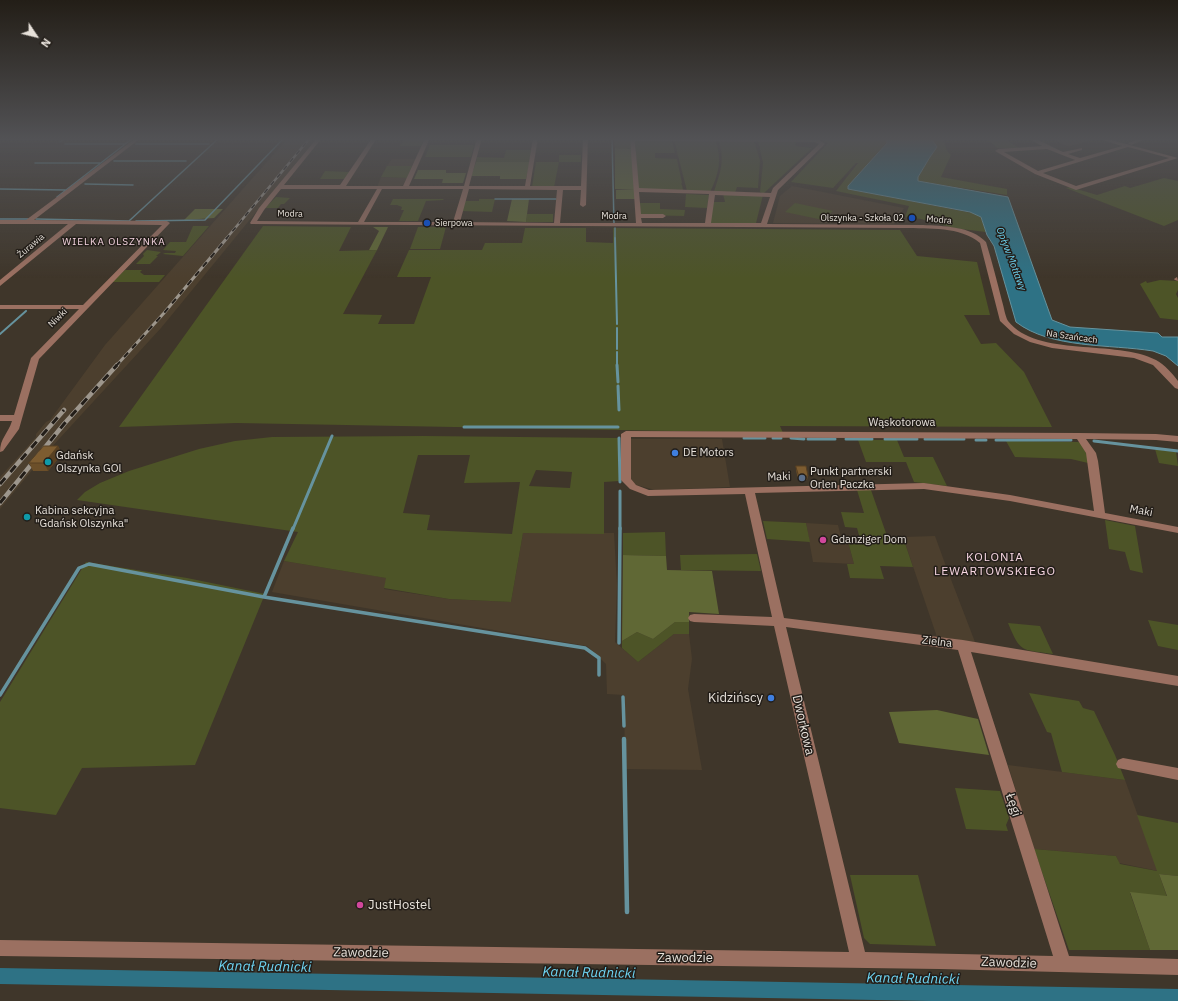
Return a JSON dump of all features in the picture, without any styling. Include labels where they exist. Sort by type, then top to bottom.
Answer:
[{"type":"street","points":[[28,222],[77,185]]},
{"type":"street","points":[[456,224],[466,185]]},
{"type":"street","points":[[583,185],[583,205]]},
{"type":"street","points":[[636,185],[639,225]]},
{"type":"street","points":[[763,226],[772,195],[779,185]]},
{"type":"street","points":[[1067,185],[1076,188],[1087,185]]},
{"type":"street","points":[[281,187],[583,188]]},
{"type":"street","name":"Modra","points":[[281,187],[261,209],[253,223],[926,227],[956,230],[974,235]]},
{"type":"street","points":[[360,224],[380,188]]},
{"type":"street","points":[[557,225],[560,188]]},
{"type":"street","points":[[637,190],[772,195]]},
{"type":"street","points":[[708,226],[712,193]]},
{"type":"street","points":[[638,216],[663,216]]},
{"type":"street","points":[[0,222],[75,222]]},
{"type":"street","name":"Niwki","points":[[0,449],[14,430],[35,358],[167,223],[75,222]]},
{"type":"street","name":"Żurawia","points":[[0,284],[75,222]]},
{"type":"street","name":"Na Szańcach","points":[[974,235],[983,242],[1004,321],[1014,330],[1029,338],[1049,345],[1127,354],[1143,358],[1161,367],[1178,386]]},
{"type":"street","points":[[0,307],[83,308]]},
{"type":"street","points":[[0,418],[17,418]]},
{"type":"street","name":"Wąskotorowa","points":[[626,434],[1080,436],[1156,437],[1178,439]]},
{"type":"street","name":"Maki","points":[[626,434],[626,480],[640,491],[648,493],[924,486],[1010,498],[1178,530]]},
{"type":"street","points":[[1080,436],[1091,453],[1100,515]]},
{"type":"street","name":"Dworkowa","points":[[749,490],[859,960]]},
{"type":"street","name":"Zielna","points":[[694,618],[779,622],[962,645],[1178,681]]},
{"type":"street","name":"Łęgi","points":[[962,645],[1064,965]]},
{"type":"street","points":[[1123,764],[1178,774]]},
{"type":"street","name":"Zawodzie","points":[[0,948],[859,960],[1178,967]]},
{"type":"shaded area","points":[[247,185],[279,185],[161,328],[48,451],[0,509],[0,477],[36,437],[36,434],[46,422],[50,420],[105,345]]},
{"type":"shaded area","points":[[378,185],[403,185],[400,186],[377,187]]},
{"type":"shaded area","points":[[792,186],[904,208],[894,224],[773,223],[780,196]]},
{"type":"shaded area","points":[[629,439],[722,439],[730,487],[655,490],[633,484],[629,480]]},
{"type":"shaded area","points":[[806,523],[838,525],[841,537],[847,538],[854,564],[813,562]]},
{"type":"shaded area","points":[[523,533],[614,533],[617,585],[615,642],[638,662],[674,634],[689,634],[692,659],[688,689],[702,770],[625,769],[624,695],[607,694],[606,664],[587,646],[272,592],[284,561],[387,578],[384,589],[449,599],[511,602]]},
{"type":"shaded area","points":[[935,536],[975,642],[937,637],[903,537]]},
{"type":"shaded area","points":[[1008,765],[1125,780],[1158,871],[1119,863],[1116,856],[1034,849]]},
{"type":"green space","points":[[532,185],[554,185],[554,187],[532,187]]},
{"type":"green space","points":[[615,185],[635,185],[635,190],[615,189]]},
{"type":"green space","points":[[638,185],[682,185],[683,190],[640,189],[638,188]]},
{"type":"green space","points":[[685,185],[713,185],[710,192],[687,191]]},
{"type":"green space","points":[[716,185],[758,185],[758,188],[737,187],[735,193],[714,192]]},
{"type":"green space","points":[[761,185],[773,185],[763,194],[760,192]]},
{"type":"green space","points":[[810,185],[836,185],[833,188]]},
{"type":"green space","points":[[841,185],[849,185],[848,189],[977,214],[981,217],[986,232],[953,228],[921,219],[905,217],[909,206],[836,191]]},
{"type":"green space","points":[[942,185],[983,185],[1007,189],[1007,195]]},
{"type":"green space","points":[[1141,185],[1178,185],[1178,220],[1164,226],[1066,188],[1070,187],[1097,195],[1125,186],[1130,188]]},
{"type":"green space","points":[[616,190],[635,190],[636,199],[616,199]]},
{"type":"green space","points":[[686,194],[709,195],[707,208],[685,207]]},
{"type":"green space","points":[[723,194],[763,195],[756,223],[710,223],[712,202],[725,202]]},
{"type":"green space","points":[[276,197],[290,198],[278,208],[265,208]]},
{"type":"green space","points":[[393,199],[444,199],[426,201],[418,221],[399,221],[404,210],[401,210],[402,207],[397,205],[390,205]]},
{"type":"green space","points":[[479,199],[495,199],[492,212],[462,211],[465,201],[479,201]]},
{"type":"green space","points":[[512,199],[529,199],[526,222],[507,221]]},
{"type":"green space","points":[[639,203],[660,203],[660,209],[685,210],[684,216],[640,215]]},
{"type":"green space","points":[[795,203],[833,211],[823,220],[785,212]]},
{"type":"green space","points":[[195,209],[223,209],[214,218],[184,220]]},
{"type":"green space","points":[[527,214],[553,214],[553,222],[526,222]]},
{"type":"green space","points":[[193,226],[209,226],[183,256],[163,254],[175,253],[176,251],[163,250],[170,242],[186,242]]},
{"type":"green space","points":[[263,226],[351,227],[339,251],[377,250],[343,314],[382,315],[378,324],[414,324],[431,277],[397,277],[409,250],[482,250],[485,243],[522,243],[525,228],[586,228],[586,242],[613,243],[613,228],[900,230],[917,256],[977,262],[990,315],[964,315],[981,344],[996,343],[1024,372],[1052,427],[780,426],[783,433],[236,423],[119,427]]},
{"type":"green space","points":[[373,227],[388,227],[377,250],[369,250],[379,231]]},
{"type":"green space","points":[[418,227],[446,227],[440,249],[410,249]]},
{"type":"green space","points":[[147,250],[161,252],[150,264],[136,264],[144,256],[143,254]]},
{"type":"green space","points":[[125,270],[142,270],[140,272],[144,275],[165,275],[159,282],[112,282]]},
{"type":"green space","points":[[1160,280],[1178,281],[1178,290],[1176,294],[1178,298],[1178,320],[1160,318],[1140,284],[1146,281],[1147,283]]},
{"type":"green space","points":[[423,436],[618,438],[619,481],[604,482],[604,534],[523,533],[511,602],[449,599],[384,588],[386,578],[284,561],[298,532],[77,500],[85,492],[100,483],[129,471],[199,449],[235,441],[272,437]],"holes":[[[418,455],[470,455],[464,483],[520,482],[512,534],[427,530],[430,515],[403,513]],[[536,470],[572,472],[570,488],[529,486]]]},
{"type":"green space","points":[[858,440],[897,440],[904,457],[933,457],[947,486],[914,482],[906,462],[866,462]]},
{"type":"green space","points":[[1006,441],[1078,442],[1081,443],[1088,457],[1088,463],[1071,459],[1015,457]]},
{"type":"green space","points":[[1155,449],[1176,452],[1178,466],[1159,463]]},
{"type":"green space","points":[[857,490],[871,490],[887,536],[903,537],[913,567],[880,566],[884,579],[850,578],[847,564],[854,564],[847,538],[860,539],[857,528],[845,527],[841,512],[864,513]]},
{"type":"green space","points":[[1105,520],[1135,526],[1143,573],[1130,570],[1125,552],[1109,549]]},
{"type":"green space","points":[[763,521],[806,523],[810,542],[767,539]]},
{"type":"green space","points":[[665,532],[666,556],[623,555],[623,533]]},
{"type":"green space","points":[[757,554],[761,571],[681,570],[680,555]]},
{"type":"green space","points":[[623,555],[666,556],[667,570],[712,571],[719,614],[689,612],[689,622],[675,622],[653,639],[637,632],[622,641]]},
{"type":"green space","points":[[86,562],[187,578],[265,594],[195,765],[82,768],[56,815],[0,808],[0,702]]},
{"type":"green space","points":[[1148,620],[1178,625],[1178,650],[1158,646]]},
{"type":"green space","points":[[675,622],[689,622],[689,634],[674,634],[638,662],[622,648],[622,641],[637,632],[653,639]]},
{"type":"green space","points":[[1008,623],[1040,626],[1053,654],[1023,648],[1016,640]]},
{"type":"green space","points":[[1029,693],[1079,701],[1083,708],[1094,711],[1125,780],[1062,772],[1051,733],[1047,732]]},
{"type":"green space","points":[[937,710],[978,719],[989,755],[899,743],[889,712]]},
{"type":"green space","points":[[955,788],[1000,791],[1009,818],[1006,825],[1008,831],[966,829]]},
{"type":"green space","points":[[1137,815],[1178,823],[1178,876],[1159,874],[1167,897],[1130,893],[1150,950],[1069,950],[1034,849],[1116,856],[1120,864],[1157,871]]},
{"type":"green space","points":[[1159,874],[1178,876],[1178,950],[1150,950],[1130,892],[1167,896]]},
{"type":"green space","points":[[850,875],[918,875],[936,946],[870,944],[864,938]]},
{"type":"water","name":"Opływ Motławy","points":[[849,185],[939,185],[1008,197],[1052,320],[1070,327],[1158,333],[1162,337],[1178,337],[1178,366],[1166,356],[1153,351],[1063,341],[1030,331],[1016,322],[994,246],[987,235],[981,217],[970,212],[848,189]]},
{"type":"building","points":[[44,446],[58,446],[44,463],[29,463]]},
{"type":"building","points":[[796,466],[806,466],[808,476],[799,476]]},
{"type":"waterway","points":[[57,197],[73,185]]},
{"type":"waterway","points":[[119,185],[133,185]]},
{"type":"waterway","points":[[36,219],[129,221],[168,185]]},
{"type":"waterway","points":[[136,221],[205,220],[239,185]]},
{"type":"waterway","points":[[613,185],[614,224]]},
{"type":"waterway","points":[[0,189],[66,190]]},
{"type":"waterway","points":[[495,199],[556,199]]},
{"type":"waterway","points":[[0,219],[28,219]]},
{"type":"waterway","points":[[615,228],[615,238]]},
{"type":"waterway","points":[[615,238],[617,324]]},
{"type":"waterway","points":[[0,334],[26,311]]},
{"type":"waterway","points":[[617,328],[617,349]]},
{"type":"waterway","points":[[617,352],[617,365]]},
{"type":"waterway","points":[[617,365],[618,382]]},
{"type":"waterway","points":[[618,386],[619,410]]},
{"type":"waterway","points":[[464,427],[618,427]]},
{"type":"waterway","points":[[293,529],[332,436]]},
{"type":"waterway","points":[[619,438],[620,482]]},
{"type":"waterway","points":[[744,438],[765,438]]},
{"type":"waterway","points":[[773,438],[781,438]]},
{"type":"waterway","points":[[791,438],[804,439]]},
{"type":"waterway","points":[[808,439],[835,439]]},
{"type":"waterway","points":[[846,439],[872,439]]},
{"type":"waterway","points":[[885,439],[917,439]]},
{"type":"waterway","points":[[925,439],[964,439]]},
{"type":"waterway","points":[[976,440],[986,440]]},
{"type":"waterway","points":[[996,440],[1071,440]]},
{"type":"waterway","points":[[1094,441],[1178,451]]},
{"type":"waterway","points":[[620,491],[620,528]]},
{"type":"waterway","points":[[264,597],[293,528]]},
{"type":"waterway","points":[[619,643],[620,528]]},
{"type":"waterway","points":[[0,695],[79,568],[89,564],[264,597]]},
{"type":"waterway","points":[[264,597],[585,648],[599,658],[599,675]]},
{"type":"waterway","points":[[623,697],[624,726]]},
{"type":"waterway","points":[[624,739],[627,912]]},
{"type":"waterway","name":"Kanał Rudnicki","points":[[0,976],[1178,997]]},
{"type":"railway","points":[[226,239],[271,185]]},
{"type":"railway","points":[[116,366],[164,313],[227,238]]},
{"type":"railway","points":[[0,503],[64,424],[117,365]]},
{"type":"railway","points":[[0,484],[64,410]]},
{"type":"place","name":"Olszynka - Szkoła 02","points":[[912,218]]},
{"type":"place","name":"Sierpowa","points":[[427,223]]},
{"type":"place","name":"DE Motors","points":[[675,453]]},
{"type":"place","name":"Gdańsk Olszynka GOl","points":[[48,462]]},
{"type":"place","name":"Punkt partnerski Orlen Paczka","points":[[802,478]]},
{"type":"place","name":"Kabina sekcyjna \"Gdańsk Olszynka\"","points":[[27,517]]},
{"type":"place","name":"Gdanziger Dom","points":[[823,540]]},
{"type":"place","name":"Kidzińscy","points":[[771,698]]},
{"type":"place","name":"JustHostel","points":[[360,905]]},
{"type":"district","name":"WIELKA OLSZYNKA","points":[[114,242]]},
{"type":"district","name":"KOLONIA LEWARTOWSKIEGO","points":[[995,565]]}]
